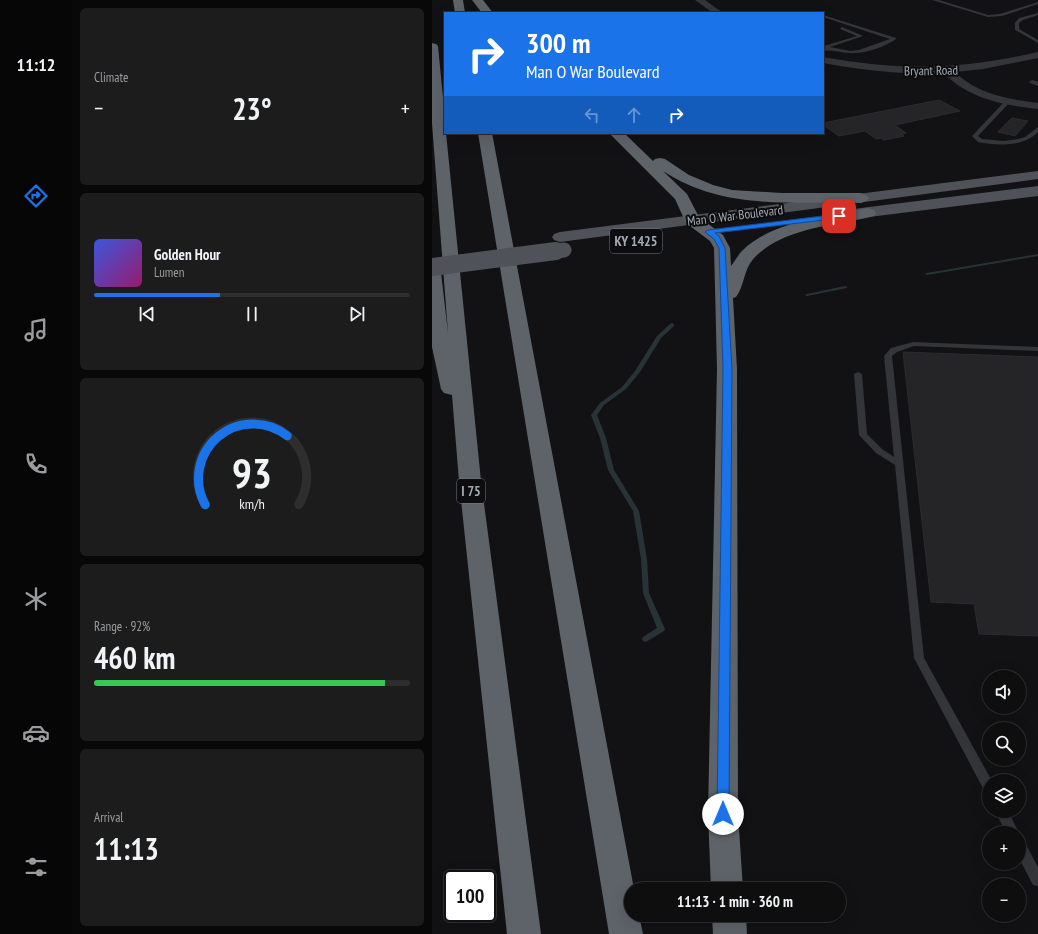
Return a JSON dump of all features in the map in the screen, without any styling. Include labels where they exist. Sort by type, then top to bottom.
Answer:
[{"type":"highway","points":[[458,0],[460,12]]},
{"type":"highway","points":[[477,0],[487,12]]},
{"type":"highway","name":"I 75","points":[[432,46],[470,481],[524,934]]},
{"type":"highway","points":[[485,134],[626,934]]},
{"type":"highway","points":[[617,134],[682,197],[692,220],[717,238],[722,248],[728,369],[723,814],[727,882]]},
{"type":"highway","points":[[625,134],[670,170],[684,178],[716,190],[741,195],[779,199],[835,197],[864,205]]},
{"type":"highway","points":[[725,314],[729,302],[731,285],[737,267],[749,252],[768,239],[864,205]]},
{"type":"highway","points":[[432,264],[438,332],[470,481]]},
{"type":"highway","points":[[729,922],[730,934]]},
{"type":"main road","name":"Man O War Boulevard","points":[[432,254],[708,232],[864,205],[906,192],[1038,175]]},
{"type":"main road","name":"Man O War Boulevard","points":[[432,267],[692,220],[864,205],[918,207],[1038,191]]},
{"type":"street","points":[[699,0],[717,12]]},
{"type":"street","name":"Bryant Road","points":[[824,60],[869,68],[914,71],[948,71],[1038,56]]},
{"type":"street","points":[[948,71],[954,79],[970,88],[1008,101],[1038,106]]},
{"type":"lane","points":[[934,0],[988,16],[994,16],[1038,3]]},
{"type":"lane","points":[[1037,42],[1017,30],[1017,23],[1021,19],[1038,14]]},
{"type":"lane","points":[[824,16],[894,39],[853,52],[843,52],[825,48]]},
{"type":"lane","points":[[825,48],[861,36],[836,26],[836,24],[843,22]]},
{"type":"lane","points":[[1032,82],[1038,84]]},
{"type":"lane","points":[[1008,101],[975,136],[980,141],[993,143],[1022,141],[1033,136],[1038,129]]},
{"type":"lane","points":[[982,775],[920,658],[888,356],[894,350],[913,344],[1038,349]]},
{"type":"lane","points":[[858,374],[863,435],[879,451],[899,464]]},
{"type":"lane","points":[[1026,858],[1038,880]]},
{"type":"building","points":[[939,100],[960,111],[895,125],[906,133],[901,134],[904,136],[884,140],[881,138],[876,139],[865,131],[839,136],[824,126],[824,123]]},
{"type":"building","points":[[1012,118],[1028,121],[1015,136],[998,132]]},
{"type":"building","points":[[903,352],[1038,357],[1038,636],[979,634],[974,604],[931,602]]},
{"type":"waterway","points":[[927,274],[1038,255]]},
{"type":"waterway","points":[[807,295],[845,287]]},
{"type":"waterway","points":[[646,639],[661,629],[646,593],[644,559],[636,511],[611,470],[603,438],[594,415],[602,404],[624,388],[637,372],[659,337],[672,325]]},
{"type":"route","points":[[723,814],[728,369],[722,248],[717,238],[708,232],[839,216]]}]
